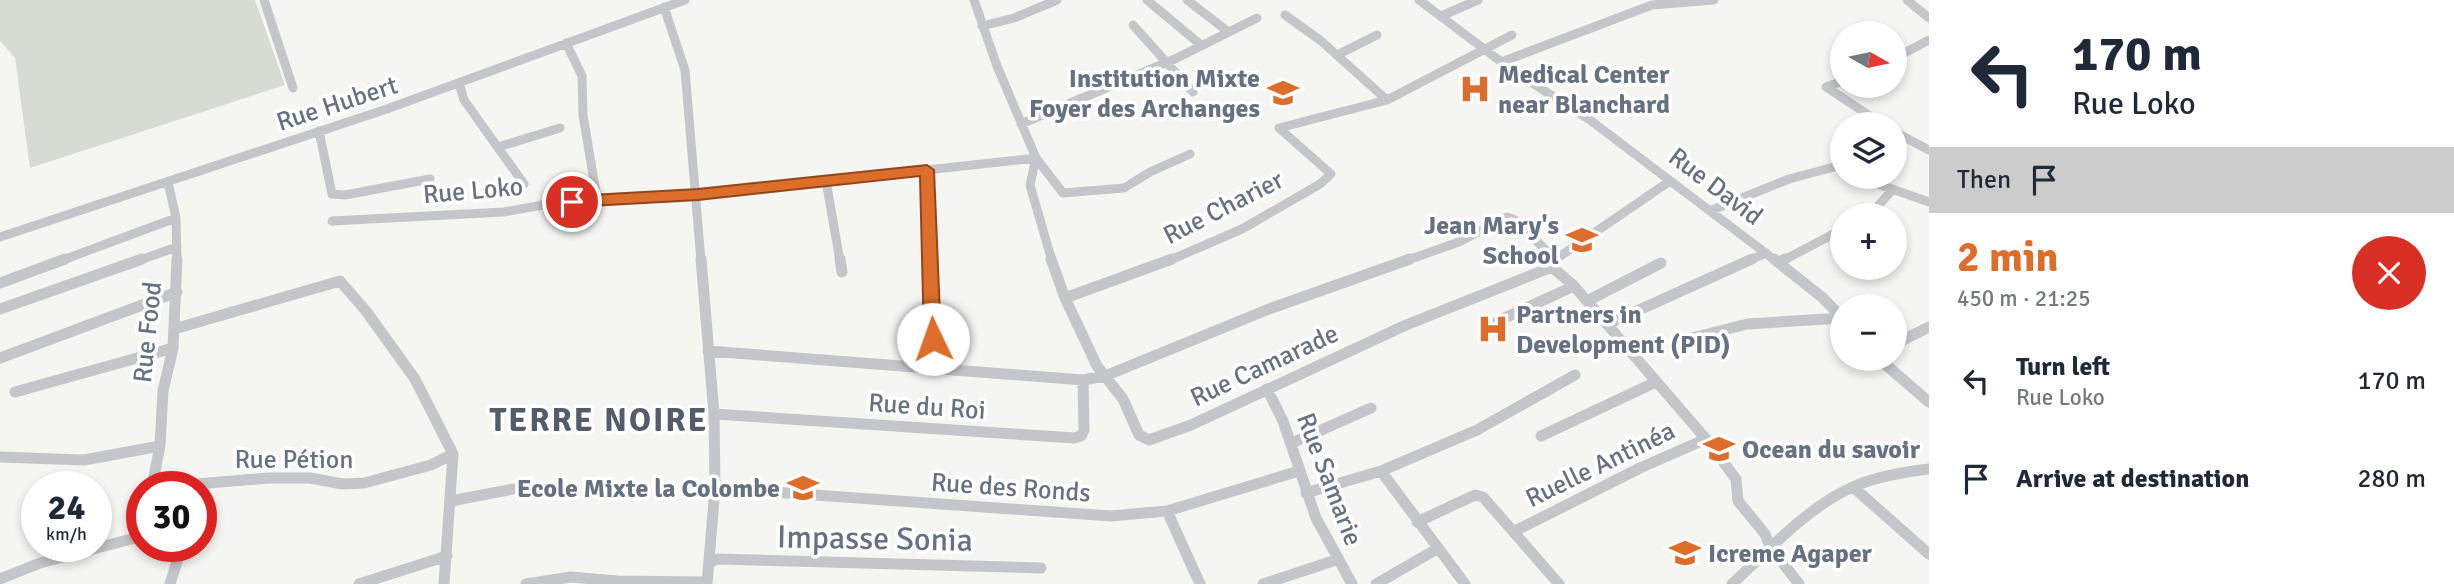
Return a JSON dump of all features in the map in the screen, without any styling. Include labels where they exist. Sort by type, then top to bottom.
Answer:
[{"type":"street","points":[[264,0],[293,88]]},
{"type":"street","name":"Rue Hubert","points":[[0,237],[459,83],[685,0]]},
{"type":"street","points":[[974,0],[1036,158],[1063,193],[1125,188],[1150,172],[1190,154]]},
{"type":"street","points":[[982,26],[1014,18],[1057,0]]},
{"type":"street","points":[[1147,0],[1201,45]]},
{"type":"street","points":[[1187,0],[1226,30]]},
{"type":"street","name":"Rue David","points":[[1419,0],[1504,61],[1512,70],[1618,140],[1780,262],[1830,305]]},
{"type":"street","points":[[1441,16],[1478,0]]},
{"type":"street","points":[[1504,61],[1646,3],[1714,0]]},
{"type":"street","points":[[1907,0],[1929,18]]},
{"type":"street","points":[[526,584],[571,577],[617,582],[707,583],[715,488],[714,414],[698,195],[685,70],[664,7]]},
{"type":"street","points":[[1285,15],[1337,55],[1387,100],[1512,35]]},
{"type":"street","points":[[1021,124],[1141,70],[1166,62],[1226,30],[1257,18]]},
{"type":"street","points":[[1133,25],[1193,92]]},
{"type":"street","points":[[1337,55],[1377,35]]},
{"type":"street","points":[[1908,51],[1929,40]]},
{"type":"street","points":[[566,43],[582,76],[583,115],[597,199]]},
{"type":"street","points":[[459,83],[464,100],[524,184]]},
{"type":"street","points":[[1843,98],[1864,112]]},
{"type":"street","name":"Rue Charier","points":[[1065,298],[1151,268],[1242,229],[1320,184],[1331,174],[1279,128],[1387,100]]},
{"type":"street","points":[[498,147],[560,128]]},
{"type":"street","points":[[319,131],[332,194],[345,195],[430,179]]},
{"type":"street","points":[[1907,138],[1929,150]]},
{"type":"street","name":"Rue Loko","points":[[332,221],[505,212],[597,199],[698,195],[1036,158]]},
{"type":"street","name":"Rue Camarade","points":[[1036,158],[1030,185],[1042,234],[1065,298],[1093,360],[1123,399],[1139,435],[1149,440],[1191,425],[1418,320],[1553,262],[1670,181]]},
{"type":"street","points":[[1712,210],[1789,179],[1830,169]]},
{"type":"street","points":[[927,170],[933,322],[929,367]]},
{"type":"street","points":[[826,181],[842,272]]},
{"type":"street","name":"Rue Food","points":[[155,471],[160,446],[163,391],[173,348],[177,292],[176,218],[168,182]]},
{"type":"street","points":[[1881,203],[1893,189],[1929,202]]},
{"type":"street","points":[[708,351],[1083,380],[1105,376],[1269,309],[1459,242],[1507,217],[1515,220],[1553,262],[1706,439],[1736,479],[1738,501],[1765,534],[1799,584]]},
{"type":"street","points":[[0,283],[176,218]]},
{"type":"street","points":[[1780,262],[1830,236]]},
{"type":"street","points":[[0,309],[177,247]]},
{"type":"street","points":[[1608,324],[1766,253]]},
{"type":"street","points":[[1587,301],[1661,263]]},
{"type":"street","points":[[174,329],[340,281],[366,310],[415,379],[453,454],[444,584]]},
{"type":"street","points":[[1498,321],[1574,286]]},
{"type":"street","points":[[0,358],[177,292]]},
{"type":"street","points":[[1692,338],[1714,329],[1750,323],[1830,319]]},
{"type":"street","points":[[1907,338],[1929,327]]},
{"type":"street","points":[[15,392],[173,348]]},
{"type":"street","points":[[1896,371],[1924,390],[1929,402]]},
{"type":"street","points":[[1306,493],[1381,471],[1477,430],[1575,375]]},
{"type":"street","name":"Rue du Roi","points":[[714,414],[1074,438],[1081,436],[1084,430],[1083,380]]},
{"type":"street","points":[[1541,436],[1656,382]]},
{"type":"street","name":"Rue Samarie","points":[[1267,389],[1282,414],[1306,493],[1336,560],[1352,584]]},
{"type":"street","points":[[1292,443],[1371,408]]},
{"type":"street","name":"Ruelle Antinéa","points":[[1514,531],[1640,468],[1706,439]]},
{"type":"street","points":[[0,457],[84,460],[160,446]]},
{"type":"street","name":"Rue Pétion","points":[[217,483],[268,478],[310,478],[343,484],[364,483],[431,465],[453,454]]},
{"type":"street","points":[[1732,584],[1772,548],[1853,487],[1898,473],[1929,469]]},
{"type":"street","name":"Rue des Ronds","points":[[715,488],[1093,517],[1167,511],[1299,471]]},
{"type":"street","points":[[1381,471],[1465,584]]},
{"type":"street","points":[[1853,487],[1929,554]]},
{"type":"street","points":[[451,502],[513,489]]},
{"type":"street","points":[[1417,522],[1478,495],[1483,497],[1559,584]]},
{"type":"street","points":[[1167,511],[1200,584]]},
{"type":"street","points":[[0,579],[40,563],[126,540]]},
{"type":"street","points":[[1376,584],[1437,549]]},
{"type":"street","points":[[359,584],[447,556]]},
{"type":"street","name":"Impasse Sonia","points":[[709,563],[717,559],[1041,568]]},
{"type":"street","points":[[1263,584],[1336,560]]},
{"type":"street","points":[[170,584],[177,562]]},
{"type":"shaded area","points":[[0,0],[255,0],[285,85],[30,168],[15,58],[0,41]]},
{"type":"place","name":"Medical Center near Blanchard","points":[[1475,89]]},
{"type":"place","name":"Institution Mixte Foyer des Archanges","points":[[1283,93]]},
{"type":"place","name":"Jean Mary's School","points":[[1582,240]]},
{"type":"place","name":"Partners in Development (PID)","points":[[1493,329]]},
{"type":"place","name":"Ocean du savoir","points":[[1719,449]]},
{"type":"place","name":"Ecole Mixte la Colombe","points":[[803,488]]},
{"type":"place","name":"Icreme Agaper","points":[[1685,553]]},
{"type":"district","name":"TERRE NOIRE","points":[[599,419]]},
{"type":"route","points":[[572,202],[698,195],[927,170],[933,339]]}]
